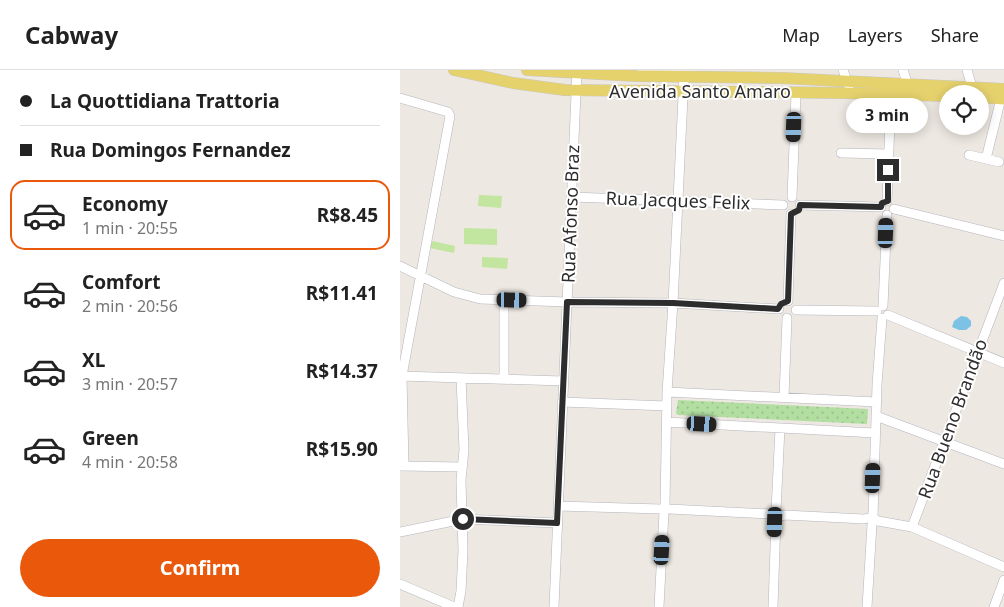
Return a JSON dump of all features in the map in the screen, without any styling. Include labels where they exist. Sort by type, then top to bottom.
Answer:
[{"type":"main road","name":"Avenida Santo Amaro","points":[[454,70],[539,88],[576,91],[853,93],[939,96]]},
{"type":"main road","name":"Avenida Santo Amaro","points":[[527,70],[684,76],[780,74],[847,81],[939,86]]},
{"type":"main road","name":"Avenida Santo Amaro","points":[[989,91],[1003,95]]},
{"type":"main road","points":[[989,96],[1003,95]]},
{"type":"street","points":[[843,70],[853,93]]},
{"type":"street","points":[[902,70],[908,85]]},
{"type":"street","points":[[967,70],[971,85]]},
{"type":"street","name":"Rua Afonso Braz","points":[[554,607],[577,71]]},
{"type":"street","points":[[659,607],[665,509],[666,406],[684,76]]},
{"type":"street","points":[[792,196],[796,93]]},
{"type":"street","points":[[884,204],[889,154],[891,94]]},
{"type":"street","points":[[986,158],[1003,95]]},
{"type":"street","points":[[400,98],[448,112],[450,116],[401,376],[402,466],[462,467]]},
{"type":"street","points":[[841,153],[889,154]]},
{"type":"street","points":[[969,155],[999,162]]},
{"type":"street","points":[[791,214],[799,210],[800,205],[799,200],[792,196]]},
{"type":"street","points":[[791,214],[787,212],[784,205],[785,200],[792,196]]},
{"type":"street","name":"Rua Jacques Felix","points":[[572,197],[784,205]]},
{"type":"street","points":[[800,205],[893,203],[882,312],[876,402],[867,607]]},
{"type":"street","points":[[891,212],[1004,236]]},
{"type":"street","points":[[788,301],[791,214]]},
{"type":"street","points":[[400,266],[466,295],[480,299],[673,303],[778,309]]},
{"type":"street","name":"Rua Bueno Brandão","points":[[912,527],[1004,283]]},
{"type":"street","points":[[504,300],[504,379]]},
{"type":"street","points":[[778,309],[781,304],[788,301]]},
{"type":"street","points":[[788,301],[793,304],[796,310]]},
{"type":"street","points":[[778,309],[781,316],[787,318],[793,316],[796,310]]},
{"type":"street","points":[[796,310],[882,312],[1004,363]]},
{"type":"street","points":[[784,397],[787,318]]},
{"type":"street","points":[[400,329],[410,332]]},
{"type":"street","points":[[401,376],[564,381]]},
{"type":"street","points":[[458,607],[461,591],[463,519],[461,480],[464,450],[461,378]]},
{"type":"street","points":[[667,392],[876,402]]},
{"type":"street","points":[[562,402],[666,406]]},
{"type":"street","points":[[876,416],[1004,464]]},
{"type":"street","points":[[666,422],[875,433]]},
{"type":"street","points":[[773,607],[780,428]]},
{"type":"street","points":[[558,506],[665,509],[871,520],[912,527],[1004,567]]},
{"type":"street","points":[[400,532],[463,519],[557,523]]},
{"type":"street","points":[[994,607],[1004,580]]},
{"type":"street","points":[[400,584],[454,607]]},
{"type":"green space","points":[[479,195],[502,196],[501,208],[478,206]]},
{"type":"green space","points":[[464,228],[497,229],[497,245],[464,244]]},
{"type":"green space","points":[[432,241],[455,246],[454,253],[430,248]]},
{"type":"green space","points":[[482,257],[508,258],[507,269],[482,267]]},
{"type":"green space","points":[[678,400],[868,409],[867,424],[678,415],[676,413]]},
{"type":"water","points":[[961,316],[967,317],[971,321],[971,326],[966,330],[952,327],[954,321]]},
{"type":"route","points":[[463,519],[557,523],[567,302],[673,303],[778,309],[781,304],[788,301],[791,214],[799,210],[800,205],[881,207],[882,203],[888,201],[888,170]]}]
